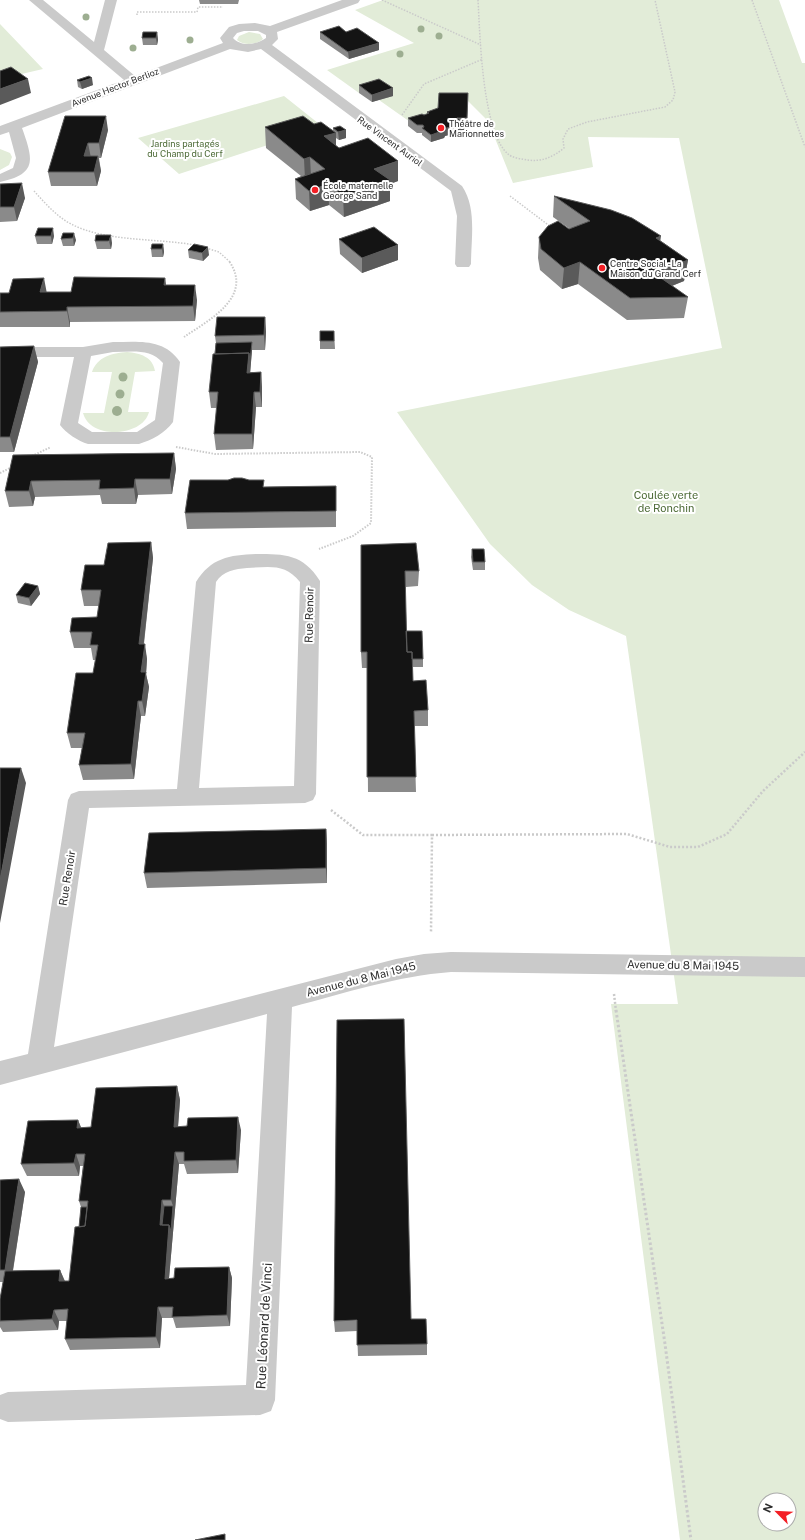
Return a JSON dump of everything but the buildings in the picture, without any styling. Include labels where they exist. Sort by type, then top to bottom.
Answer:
[{"type":"street","points":[[35,0],[98,50],[132,80]]},
{"type":"street","points":[[98,50],[111,0]]},
{"type":"street","points":[[269,31],[273,36],[272,39],[263,45],[244,47],[231,44],[227,39],[227,36],[237,29],[253,27],[269,31],[354,0]]},
{"type":"street","name":"Avenue Hector Berlioz","points":[[0,131],[132,80],[231,44]]},
{"type":"street","name":"Rue Vincent Auriol","points":[[263,45],[456,189],[463,207],[463,264]]},
{"type":"street","points":[[6,177],[23,165],[25,158],[14,125]]},
{"type":"street","points":[[0,352],[83,352],[113,347],[148,347],[163,352],[172,362],[164,422],[148,434],[139,438],[88,438],[70,425],[83,352]]},
{"type":"street","points":[[187,796],[206,582],[210,574],[224,565],[235,562],[284,561]]},
{"type":"street","name":"Rue Renoir","points":[[38,1063],[79,800],[305,794],[310,581],[296,566],[284,561]]},
{"type":"street","name":"Avenue du 8 Mai 1945","points":[[0,1074],[396,969],[430,964],[451,962],[805,967]]},
{"type":"street","name":"Rue Léonard de Vinci","points":[[8,1407],[260,1400],[280,999]]},
{"type":"path","points":[[382,0],[481,45]]},
{"type":"path","points":[[478,0],[481,45],[488,104],[494,132],[507,153],[523,159],[539,161],[554,157],[564,148],[564,139],[568,129],[587,122],[664,107],[673,100],[675,92],[655,0]]},
{"type":"path","points":[[752,0],[805,147]]},
{"type":"path","points":[[136,18],[137,12],[197,12],[198,7],[229,7]]},
{"type":"path","points":[[370,126],[402,116],[424,84],[483,59]]},
{"type":"path","points":[[6,177],[31,187],[45,205],[75,228],[116,237],[162,238],[197,245]]},
{"type":"path","points":[[510,196],[552,228]]},
{"type":"path","points":[[163,352],[228,306],[235,296],[237,275],[232,264],[220,251],[204,247]]},
{"type":"path","points":[[148,434],[179,448],[214,454],[360,452],[372,457],[371,523],[362,531],[347,539],[284,561]]},
{"type":"path","points":[[28,459],[49,448],[88,438]]},
{"type":"path","points":[[0,473],[14,466]]},
{"type":"path","points":[[305,794],[363,835],[627,834],[670,847],[698,847],[727,834],[763,791],[805,752]]},
{"type":"path","points":[[430,964],[432,835]]},
{"type":"path","points":[[609,964],[664,1336],[691,1540]]},
{"type":"green space","name":"Coulée verte de Ronchin","points":[[383,0],[779,0],[802,63],[805,63],[805,1540],[680,1540],[611,1004],[678,1004],[626,636],[569,610],[532,585],[490,544],[397,412],[722,348],[679,138],[588,137],[593,167],[513,183],[488,121],[468,101],[439,100],[438,116],[413,124],[379,100],[392,96],[359,93],[327,70],[414,43],[355,10]]},
{"type":"green space","points":[[0,24],[43,69],[0,79]]},
{"type":"green space","points":[[249,32],[260,34],[263,39],[257,43],[250,44],[237,40],[239,36]]},
{"type":"green space","name":"Jardins partagés du Champ du Cerf","points":[[284,96],[323,127],[179,174],[138,138]]},
{"type":"green space","points":[[0,149],[10,153],[12,157],[9,165],[0,170]]},
{"type":"green space","points":[[116,353],[137,353],[149,359],[154,366],[155,371],[135,372],[128,412],[149,412],[145,420],[137,426],[127,430],[116,432],[95,428],[88,422],[83,413],[104,413],[112,372],[92,372],[94,367],[101,359]]},
{"type":"place","name":"Théâtre de Marionnettes","points":[[441,128]]},
{"type":"place","name":"École maternelle George Sand","points":[[315,190]]},
{"type":"place","name":"Centre Social - La Maison du Grand Cerf","points":[[602,268]]}]
